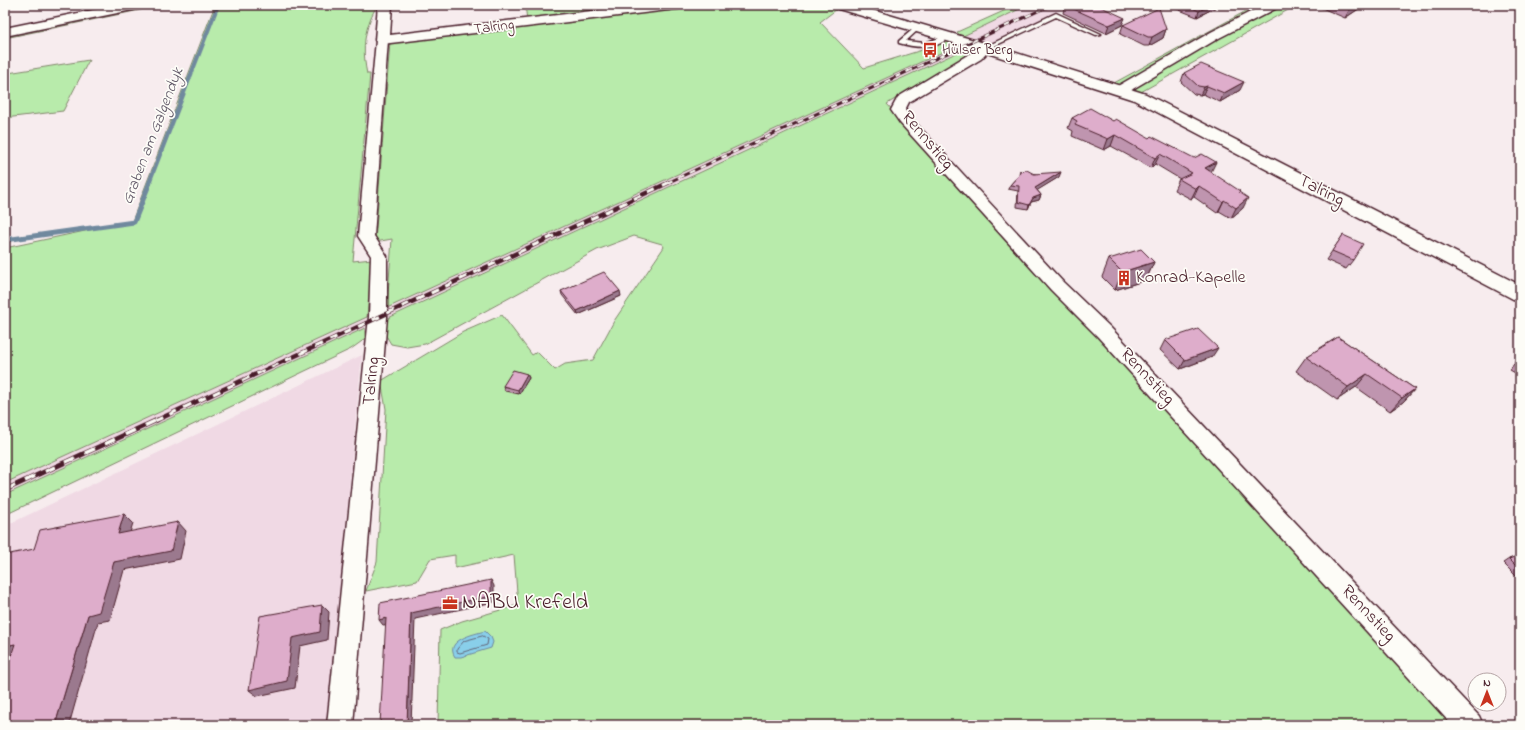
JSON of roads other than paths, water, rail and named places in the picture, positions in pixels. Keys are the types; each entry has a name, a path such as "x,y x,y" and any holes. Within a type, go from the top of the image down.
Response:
{"street":[{"path":"5,32 137,5"},
{"name":"Talring","path":"340,725 378,317 379,256 366,236 385,5"},
{"name":"Talring","path":"382,40 677,5"},
{"name":"Talring","path":"840,5 986,48 1140,97 1520,294"},
{"path":"1121,90 1215,35 1273,5"},
{"name":"Rennstieg","path":"986,48 976,56 903,100 898,110 905,120 1057,286 1104,332 1470,725"}],"lane":[{"path":"986,48 1056,15 1098,34"},
{"path":"917,28 901,42 915,46 926,46 935,44 947,37"}],"water":[{"path":"485,631 491,637 493,642 491,648 461,657 455,657 453,651 457,642 468,636"}],"waterway":[{"name":"Graben am Galgendyk","path":"149,183 218,5"},
{"name":"Graben am Galgendyk","path":"5,240 134,222 150,182"}],"railway":[{"path":"667,183 1051,5"},
{"path":"155,421 670,182"},
{"path":"5,490 157,420"}],"place":[{"name":"Hülser Berg","path":"930,50"},
{"name":"Konrad-Kapelle","path":"1124,278"},
{"name":"NABU Krefeld","path":"450,603"}]}
